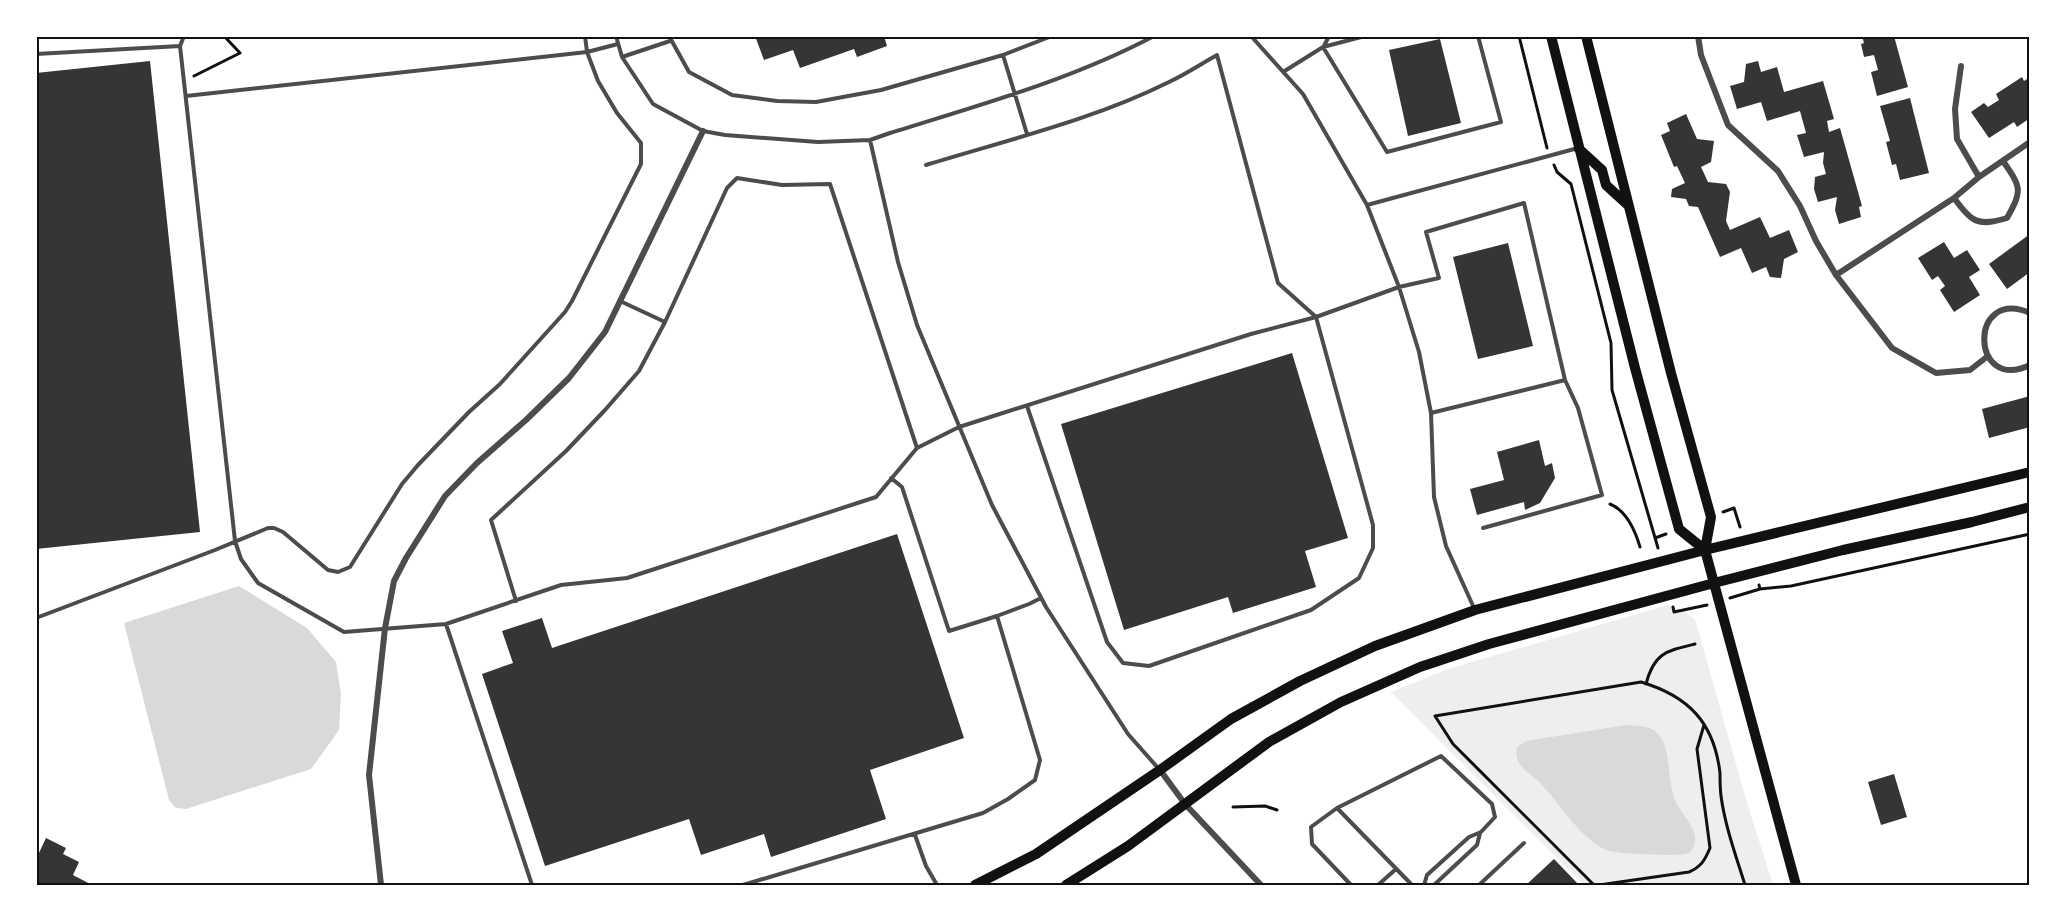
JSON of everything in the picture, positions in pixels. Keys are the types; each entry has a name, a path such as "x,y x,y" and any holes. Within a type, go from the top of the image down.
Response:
{"main road":[{"path":"1551,36 1635,368 1679,529 1705,550"},
{"path":"1586,36 1671,373 1711,517 1705,550 1796,885"},
{"path":"1578,148 1602,170 1606,185 1629,207"},
{"path":"975,885 1036,854 1160,770 1231,718 1300,681 1375,646 1475,610 1705,550 2030,472"},
{"path":"1066,885 1128,846 1269,742 1341,702 1420,667 1489,644 1714,583 1843,550 2030,507"}],"street":[{"path":"1698,36 1701,55 1728,125 1778,171 1800,206 1816,241 1836,275 1892,348 1936,373 1970,370 1988,356"},
{"path":"1961,66 1955,110 1957,139 1979,177"},
{"path":"381,885 369,775 385,628 394,581 445,496 477,463 569,378 605,332 703,131"},
{"path":"1836,275 1954,198 1979,177 2030,142"},
{"path":"1954,198 1965,213 1975,220 1988,224 2007,218 2018,199 2017,181 2003,161"},
{"path":"2030,313 2010,308 2000,311 1992,317 1983,336 1983,346 1994,363 2012,370 2030,365"},
{"path":"1160,770 1185,804 1261,885"}],"lane":[{"path":"184,36 180,46 235,541 241,559 258,583 344,632 446,624 561,585 627,578 876,497 917,448 959,428 1251,334 1316,317 1399,287 1439,278 1426,232 1524,203 1565,380 1578,408 1602,495 1483,528"},
{"path":"36,618 267,528 283,532 328,570 338,572 350,567 402,484 469,412 500,384 573,301 642,164 641,143 616,113 598,81 587,52 585,36"},
{"path":"616,36 622,57 652,104 703,131 725,135 818,142 870,140 1015,93 1122,53 1154,36"},
{"path":"622,57 670,39 689,72 732,96 816,102 881,90 1003,55 1052,36"},
{"path":"1251,36 1303,94 1367,205 1399,287 1419,352 1431,413 1434,497 1446,546 1475,610"},
{"path":"1323,47 1329,36"},
{"path":"1283,72 1323,47 1365,36"},
{"path":"1323,47 1387,152 1501,122 1478,36"},
{"path":"186,96 587,52 618,44"},
{"path":"36,54 180,46"},
{"path":"1003,55 1028,134"},
{"path":"926,165 1076,120 1123,103 1170,82 1217,55 1278,283 1316,317 1373,525 1373,548 1359,578 1311,610 1149,666 1123,663 1107,642 1027,406"},
{"path":"870,140 898,262 914,315 992,505 1041,597 1128,734 1160,770"},
{"path":"1367,205 1578,148"},
{"path":"516,601 491,520 566,451 639,371 665,322 727,188 737,178 782,185 830,184 917,448"},
{"path":"620,301 665,322"},
{"path":"1431,413 1565,380"},
{"path":"891,478 902,487 949,631 997,616 1041,597"},
{"path":"743,885 983,813 1035,780 1040,760 997,616"},
{"path":"446,624 532,885"},
{"path":"1351,885 1312,844 1311,827 1337,808 1441,756 1492,804 1496,818 1480,832 1469,837 1427,875 1425,885"},
{"path":"1337,808 1412,885"},
{"path":"1434,885 1477,845 1480,832"},
{"path":"915,835 926,866 937,885"},
{"path":"1479,885 1524,843"},
{"path":"1378,885 1396,869"}],"path":[{"path":"185,81 240,53 224,36"},
{"path":"1519,36 1549,156 1557,172 1571,184 1611,343 1612,390 1656,543"},
{"path":"1610,504 1617,507 1634,526 1640,547"},
{"path":"1760,589 1791,586 2030,534"},
{"path":"1646,684 1653,664 1659,657 1672,650 1695,644"},
{"path":"1594,885 1454,744 1435,716 1641,682 1664,690 1689,704 1705,723 1715,748 1725,818 1746,885"},
{"path":"1599,885 1689,872 1698,869 1706,860 1710,848 1697,749 1705,723"},
{"path":"1233,807 1265,806 1276,810"}],"shaded area":[{"path":"239,586 307,628 336,662 341,694 339,730 311,769 186,809 176,808 169,800 124,623"},
{"path":"1668,605 1682,610 1695,619 1745,796 1773,885 1584,885 1391,692 1448,669"},
{"path":"1626,725 1653,730 1663,742 1675,800 1694,833 1694,846 1689,853 1674,855 1622,853 1606,850 1577,828 1537,780 1524,769 1517,758 1517,747 1526,741"}],"building":[{"path":"755,36 884,36 887,46 857,57 854,49 800,68 793,50 764,60"},
{"path":"1862,36 1894,36 1908,87 1877,96 1871,72 1878,70 1874,55 1864,57"},
{"path":"1440,39 1461,123 1408,136 1389,50"},
{"path":"150,61 200,532 36,549 36,152 39,152 36,73"},
{"path":"1758,61 1761,72 1777,67 1784,92 1823,81 1834,119 1827,121 1829,132 1840,128 1862,206 1859,207 1861,217 1839,224 1835,210 1837,197 1818,202 1814,189 1815,177 1826,174 1823,163 1824,152 1804,157 1797,135 1806,133 1800,111 1767,121 1761,102 1737,109 1730,86 1744,82 1746,64"},
{"path":"2022,77 2024,81 2030,77 2030,118 2017,127 2014,122 1989,138 1971,112 1984,103 1988,107 1999,100 1996,94"},
{"path":"1910,98 1929,173 1900,180 1896,164 1892,165 1886,142 1890,141 1880,106"},
{"path":"1686,114 1697,139 1714,141 1711,162 1701,167 1708,182 1726,184 1730,192 1726,221 1730,230 1760,217 1770,238 1789,230 1798,252 1784,259 1781,278 1770,277 1766,267 1752,273 1741,248 1720,257 1698,207 1689,206 1686,199 1671,197 1672,189 1685,183 1677,166 1674,167 1661,135 1670,131 1667,123"},
{"path":"2030,234 2030,272 2007,289 1989,264"},
{"path":"1944,242 1954,258 1967,250 1980,270 1969,277 1980,295 1954,312 1940,290 1945,286 1938,276 1932,280 1918,258"},
{"path":"1508,243 1533,346 1478,359 1453,257"},
{"path":"1292,353 1348,538 1305,551 1316,587 1233,613 1228,597 1124,630 1061,424"},
{"path":"2030,396 2030,427 1989,438 1982,409"},
{"path":"1539,440 1545,466 1552,463 1555,478 1540,503 1525,510 1524,502 1477,515 1470,489 1504,480 1497,452"},
{"path":"897,534 964,738 870,770 886,819 771,857 764,834 701,855 689,819 545,866 482,674 513,663 502,631 542,618 552,648"},
{"path":"1894,774 1907,817 1881,825 1868,782"},
{"path":"46,838 66,848 63,854 79,862 73,875 92,885 36,885 36,854 38,855"},
{"path":"1554,859 1579,885 1526,885"}]}
